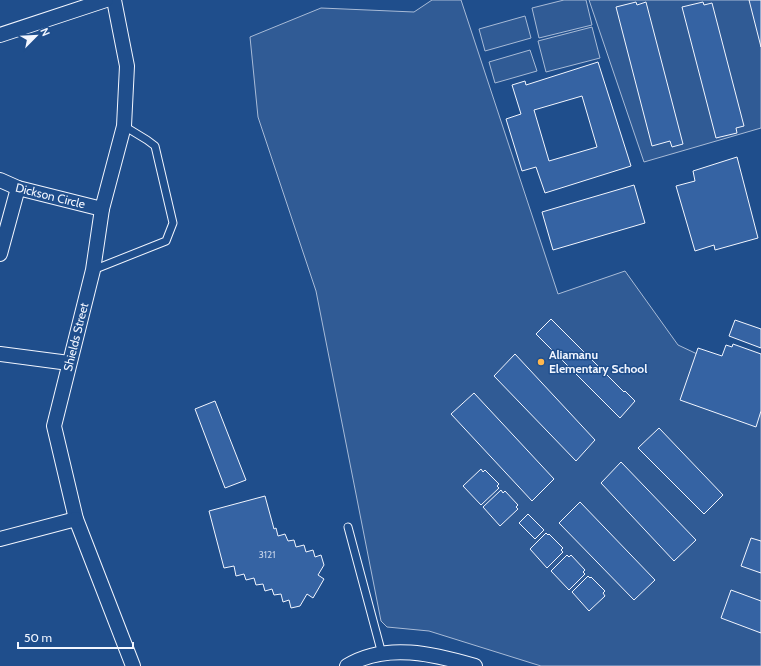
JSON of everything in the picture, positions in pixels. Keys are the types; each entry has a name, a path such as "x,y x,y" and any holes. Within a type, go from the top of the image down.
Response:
{"street":[{"path":"0,35 106,0"},
{"name":"Shields Street","path":"114,0 127,66 124,126 102,209 92,270 54,426 76,520 133,666"},
{"name":"Dickson Circle","path":"0,180 18,188 102,209"},
{"path":"0,254 18,188"},
{"path":"0,354 69,363"},
{"path":"0,539 76,520"},
{"path":"347,666 369,656 406,652 445,657 475,666"}],"lane":[{"path":"92,270 166,241 173,223 154,146 124,126"},
{"path":"348,527 382,654"}],"shaded area":[{"name":"Aliamanu Elementary School","path":"432,0 461,0 558,294 625,271 678,345 761,384 761,666 541,666 429,631 387,627 381,621 316,291 258,117 250,37 321,8 414,12"},
{"path":"564,0 586,0 592,25 539,38 532,8"},
{"path":"589,0 761,0 761,128 644,162"},
{"path":"525,16 531,38 485,51 479,29"},
{"path":"592,27 600,58 546,72 538,41"},
{"path":"530,50 537,71 495,83 489,62"}],"building":[{"path":"749,0 761,0 761,47"},
{"path":"636,2 637,5 646,2 683,144 672,147 670,141 652,146 616,7"},
{"path":"703,2 704,5 712,3 744,126 736,128 737,133 716,138 682,7"},
{"path":"598,62 631,166 545,193 536,167 522,171 506,119 521,114 512,85 525,81 526,85","holes":["582,96 597,147 549,161 534,110"]},
{"path":"737,157 758,238 715,250 714,245 695,251 676,186 695,181 693,171"},
{"path":"634,185 645,223 553,250 542,212"},
{"path":"551,319 624,392 625,391 635,401 620,418 536,334"},
{"path":"735,320 761,329 761,348 729,336"},
{"path":"733,344 761,354 761,411 756,427 680,400 698,348 722,356 726,345 732,347"},
{"path":"515,354 595,440 576,461 494,376"},
{"path":"474,393 554,479 532,501 451,414"},
{"path":"215,401 246,480 225,488 195,409"},
{"path":"659,428 723,495 704,514 638,448"},
{"path":"621,462 696,540 674,561 601,483"},
{"path":"481,469 483,472 485,470 499,484 497,486 499,488 481,505 463,486"},
{"path":"501,490 503,493 505,491 518,505 516,507 518,509 500,526 483,507"},
{"path":"265,496 274,529 276,528 278,536 285,534 288,541 294,540 296,547 304,545 306,552 313,550 315,557 321,555 324,565 318,575 324,579 313,598 307,594 300,606 291,608 289,600 283,602 281,594 274,595 272,589 265,591 263,584 256,585 254,578 246,580 244,574 236,576 234,566 224,568 209,511"},
{"path":"580,502 655,580 634,600 559,523"},
{"path":"528,514 544,530 535,539 519,523"},
{"path":"546,533 548,535 549,534 563,548 561,550 563,552 547,568 530,549"},
{"path":"751,538 761,541 761,573 741,566"},
{"path":"567,555 569,557 571,555 585,570 583,572 585,574 569,590 551,571"},
{"path":"588,576 590,578 591,577 605,591 603,593 605,596 589,611 572,592"},
{"path":"731,590 761,601 761,633 721,618"}],"place":[{"name":"Aliamanu Elementary School","path":"541,362"}]}
